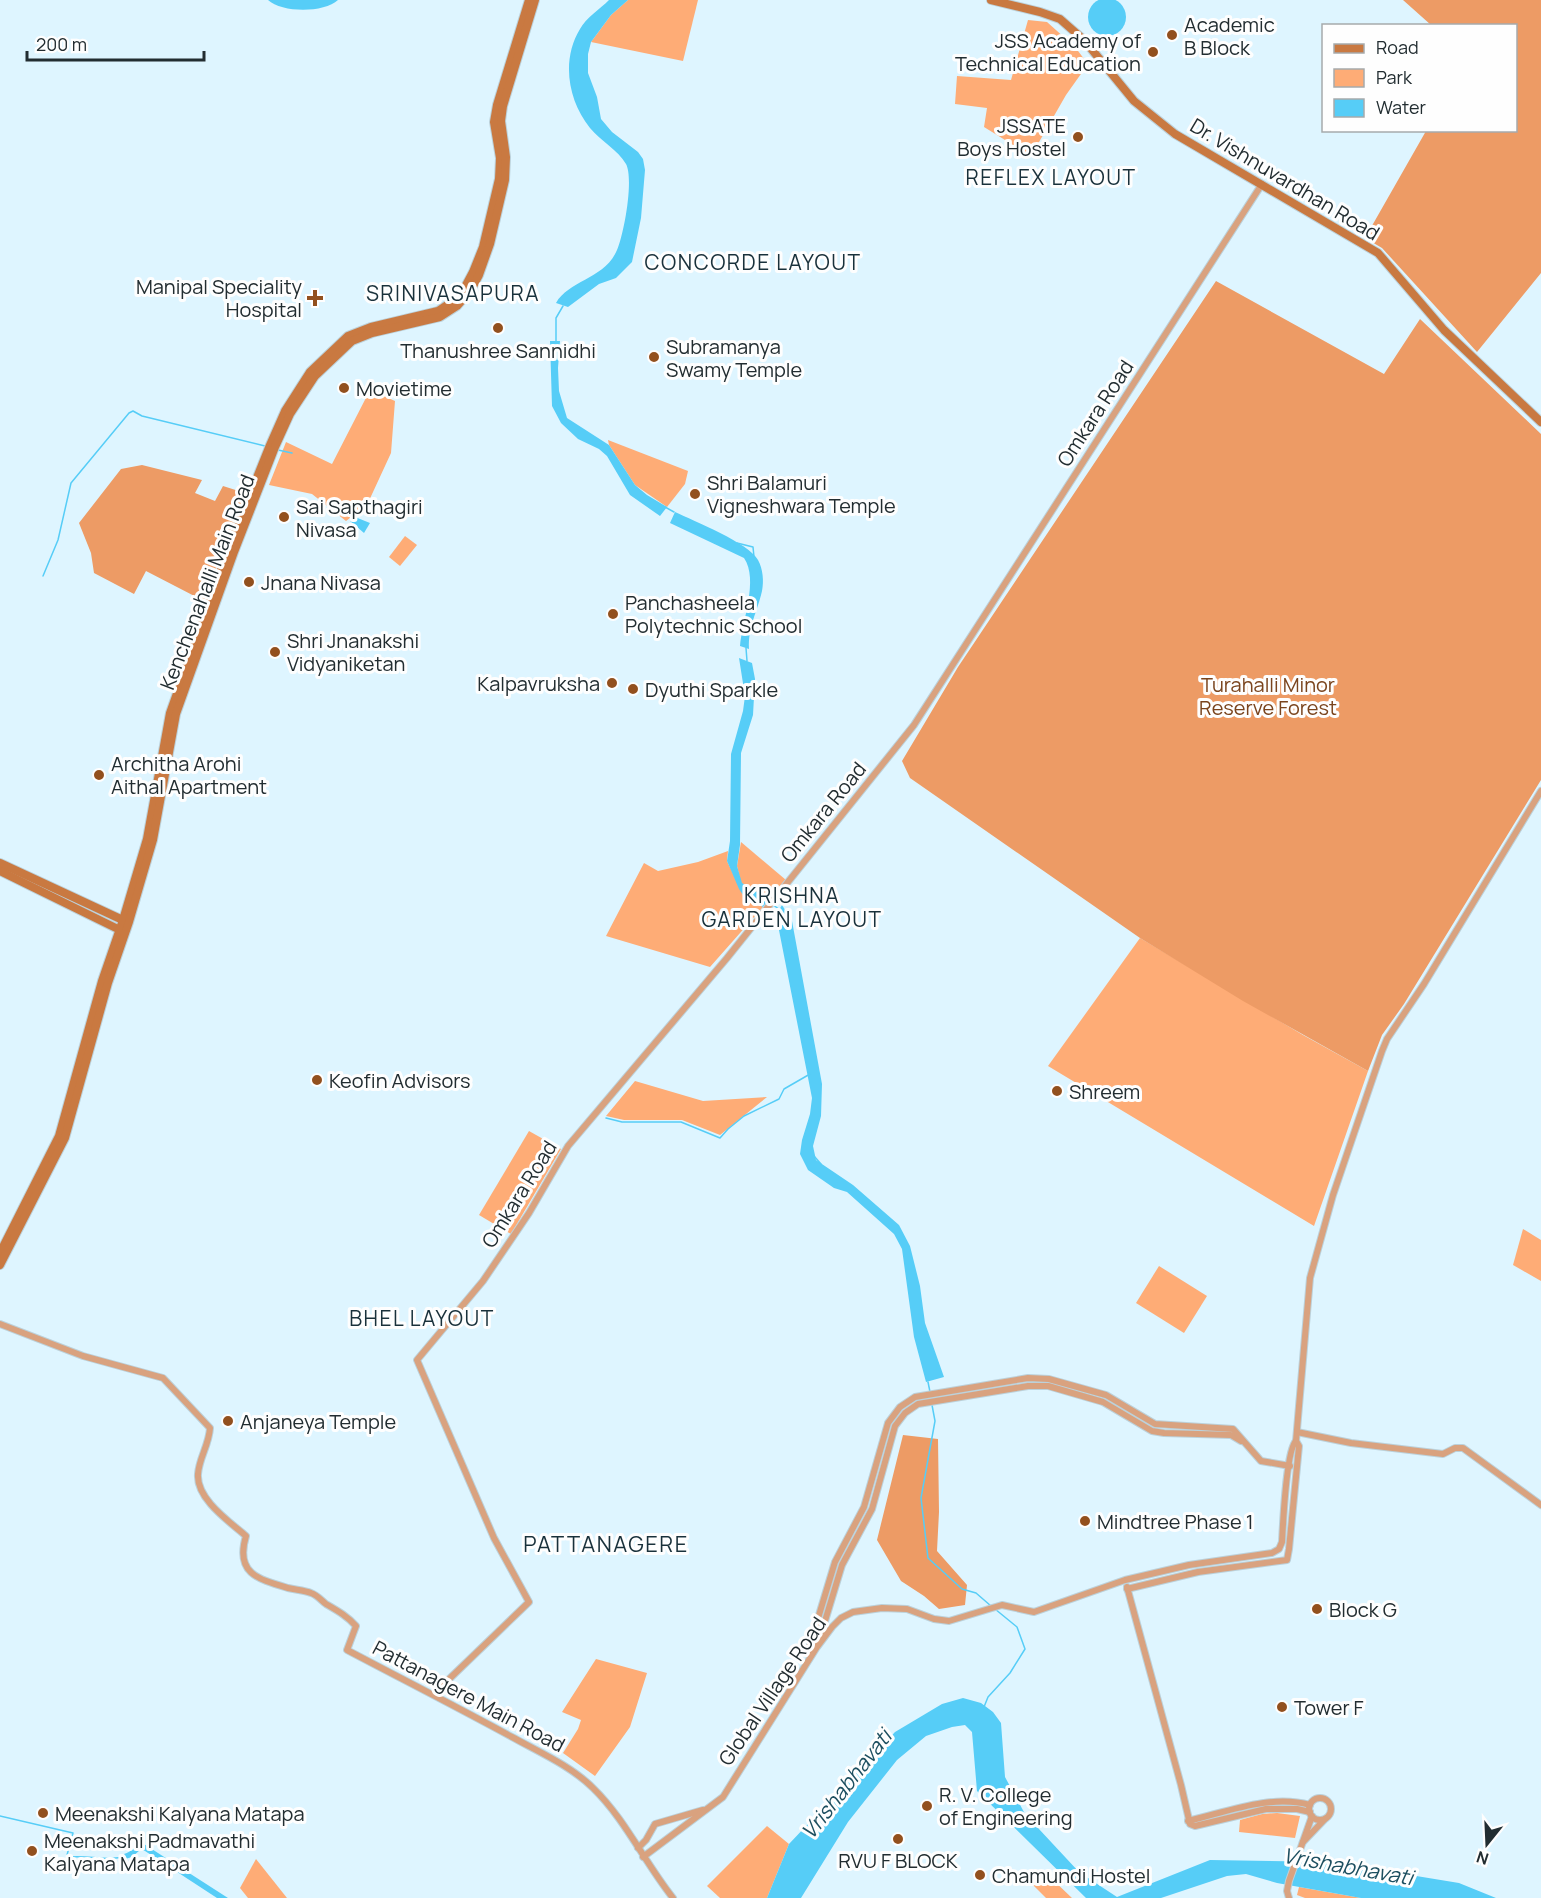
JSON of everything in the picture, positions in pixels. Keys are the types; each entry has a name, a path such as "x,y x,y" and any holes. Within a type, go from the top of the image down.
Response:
{"main road":[{"name":"Kenchenahalli Main Road","path":"126,921 147,838 170,713 228,550 285,411 310,372 348,336 358,330 432,313 444,308 457,298 473,272 488,228 499,179 500,158 494,122 496,110 529,0"},
{"name":"Kenchenahalli Main Road","path":"0,1253 59,1136 102,981 126,921 153,840 179,702 275,447 291,414 315,376 352,341 360,336 447,314 462,302 479,275 494,229 505,180 506,157 501,121 503,106 535,0"},
{"name":"Dr. Vishnuvardhan Road","path":"991,0 1060,19 1084,40 1134,101 1175,134 1378,253 1444,330 1541,422"},
{"path":"0,863 126,921"},
{"path":"0,872 122,931"},
{"name":"Kenchenahalli Main Road","path":"0,1266 63,1144 122,931"}],"street":[{"name":"Omkara Road","path":"435,1695 528,1602 494,1538 417,1360 483,1281 529,1213 568,1146 766,910 914,725 1262,184"},
{"path":"1127,1588 1208,1570 1287,1560 1299,1446 1296,1441 1310,1278 1333,1195 1387,1038 1430,975 1541,791"},
{"name":"Pattanagere Main Road","path":"0,1324 83,1356 163,1378 210,1428 210,1441 197,1475 200,1488 212,1507 246,1536 242,1551 243,1562 248,1570 289,1588 313,1593 344,1614 356,1626 347,1650 435,1695 580,1777 604,1799 673,1898"},
{"path":"811,1656 810,1645 831,1572 844,1542 863,1511 886,1429 896,1412 916,1400 952,1390 1028,1378 1057,1380 1106,1395 1155,1424 1233,1429 1261,1461 1297,1467"},
{"path":"817,1647 842,1565 851,1545 870,1515 893,1432 901,1416 916,1400 951,1398 1028,1386 1048,1386 1102,1402 1152,1431 1231,1435 1248,1445"},
{"path":"1297,1432 1351,1443 1443,1454 1455,1448 1463,1448 1541,1504"},
{"path":"1289,1466 1292,1444 1296,1441"},
{"name":"Global Village Road","path":"644,1857 723,1797 811,1656 842,1618 854,1611 882,1608 907,1609 933,1619 949,1621 1002,1605 1034,1612 1125,1580 1189,1565 1272,1553 1279,1550 1282,1542 1289,1466"},
{"path":"1125,1580 1181,1785 1188,1821 1195,1826 1274,1808 1311,1814 1319,1820 1325,1818"},
{"path":"1188,1821 1265,1802 1291,1801 1310,1804 1317,1798 1326,1800 1331,1808 1329,1815 1302,1844"},
{"path":"1289,1898 1287,1891 1311,1814 1310,1804"},
{"path":"638,1848 646,1840 655,1824 707,1809"}],"green space":[{"path":"628,0 698,0 683,61 591,42 611,15"},
{"path":"1403,0 1541,0 1541,273 1477,352 1382,248 1365,238 1425,132 1517,132 1517,24 1430,24"},
{"path":"1028,20 1047,22 1075,47 1088,64 1066,95 1031,156 984,127 987,108 955,104 957,76 1011,80"},
{"name":"Turahalli Minor Reserve Forest","path":"1216,281 1384,374 1420,319 1541,434 1541,780 1404,1004 1382,1035 1368,1071 1243,1001 1140,938 910,778 902,761 958,667"},
{"path":"370,390 395,401 391,453 367,505 346,521 312,494 269,485 286,442 332,464"},
{"path":"608,440 688,471 685,484 667,507 635,485"},
{"path":"142,465 202,480 195,493 215,501 223,486 245,493 204,601 146,571 134,594 94,573 91,553 79,523 121,469"},
{"path":"405,536 417,545 400,566 389,557"},
{"path":"741,842 786,880 769,899 741,883 737,866"},
{"path":"728,851 727,861 743,895 763,907 710,967 606,936 644,863 658,871 698,862"},
{"path":"1140,938 1368,1071 1314,1226 1048,1066"},
{"path":"635,1081 703,1101 767,1097 720,1135 682,1120 624,1120 606,1116"},
{"path":"529,1131 561,1149 511,1234 479,1215"},
{"path":"1523,1229 1541,1240 1541,1281 1513,1265"},
{"path":"1159,1266 1207,1296 1184,1333 1136,1303"},
{"path":"903,1435 938,1439 937,1551 967,1585 965,1605 939,1609 901,1581 877,1540"},
{"path":"596,1659 647,1673 630,1727 595,1776 563,1753 581,1720 562,1712"},
{"path":"1262,1814 1300,1816 1295,1838 1239,1832 1240,1820"},
{"path":"767,1826 789,1844 767,1898 720,1898 707,1886"},
{"path":"256,1859 287,1898 248,1898 240,1888"},
{"path":"1050,1877 1072,1898 1046,1898 1029,1881 1034,1878"},
{"path":"1299,1887 1361,1898 1305,1898 1297,1895"}],"water":[{"path":"268,0 338,0 323,7 303,10 283,7"},
{"path":"609,0 628,0 611,15 591,42 588,54 588,73 597,97 601,119 612,132 638,152 643,159 645,170 641,218 632,262 616,278 599,284 568,307 556,303 569,289 604,267 617,250 627,207 629,182 626,164 619,154 594,133 582,117 576,106 570,80 570,54 574,41 589,17"},
{"path":"1100,0 1114,0 1124,10 1126,17 1124,24 1114,34 1107,36 1100,34 1090,24 1088,17 1090,10"},
{"path":"550,341 560,341 559,391 567,418 609,445 635,485 667,507 660,516 630,495 607,456 599,449 578,439 561,423 552,406"},
{"path":"675,512 733,540 753,553 758,560 762,571 763,587 751,626 749,649 740,646 750,589 748,567 744,558 670,523"},
{"path":"355,517 370,523 364,533 350,521"},
{"path":"739,658 752,663 755,679 753,715 741,753 740,845 737,866 742,883 769,899 763,907 743,895 727,861 730,841 731,754 745,696"},
{"path":"782,905 792,921 822,1084 821,1116 813,1146 816,1160 853,1185 899,1225 910,1246 920,1286 925,1323 944,1377 926,1382 914,1337 902,1249 894,1234 847,1192 834,1188 808,1170 800,1154 812,1098 776,915"},
{"name":"Vrishabhavati","path":"963,1698 981,1703 993,1712 1001,1723 1005,1777 1025,1814 1079,1872 1117,1897 1210,1860 1331,1862 1459,1883 1496,1898 1361,1898 1277,1883 1246,1874 1227,1876 1161,1898 1086,1898 977,1791 972,1732 965,1725 926,1736 897,1760 848,1822 801,1898 767,1898 789,1844 895,1732 942,1704"},
{"path":"144,1844 228,1898 217,1898 145,1851 140,1850 132,1857 125,1859 124,1854"}],"waterway":[{"path":"556,341 556,318 563,306"},
{"path":"43,576 58,540 71,483 129,413 133,411 142,416 265,446"},
{"path":"278,450 292,453"},
{"path":"665,507 674,512"},
{"path":"737,543 753,547 754,557"},
{"path":"746,648 747,661"},
{"path":"772,904 780,910"},
{"path":"606,1118 622,1122 681,1122 720,1138 744,1116 779,1099 784,1089 810,1074"},
{"path":"814,1156 821,1164"},
{"path":"928,1382 930,1392"},
{"path":"932,1405 935,1421 921,1498 928,1558 962,1589 976,1593 991,1606"},
{"path":"984,1707 988,1697 1010,1673 1025,1649 1017,1627 995,1609"},
{"path":"0,1816 73,1833 67,1855 70,1857 119,1858 126,1856"}],"place":[{"name":"Academic B Block","path":"1172,35"},
{"name":"JSS Academy of Technical Education","path":"1153,52"},
{"name":"JSSATE Boys Hostel","path":"1078,137"},
{"name":"Manipal Speciality Hospital","path":"315,298"},
{"name":"Thanushree Sannidhi","path":"498,328"},
{"name":"Subramanya Swamy Temple","path":"654,357"},
{"name":"Movietime","path":"344,388"},
{"name":"Shri Balamuri Vigneshwara Temple","path":"695,494"},
{"name":"Sai Sapthagiri Nivasa","path":"284,517"},
{"name":"Jnana Nivasa","path":"249,582"},
{"name":"Panchasheela Polytechnic School","path":"613,614"},
{"name":"Shri Jnanakshi Vidyaniketan","path":"275,652"},
{"name":"Kalpavruksha","path":"612,683"},
{"name":"Dyuthi Sparkle","path":"633,689"},
{"name":"Architha Arohi Aithal Apartment","path":"99,775"},
{"name":"Keofin Advisors","path":"317,1080"},
{"name":"Shreem","path":"1057,1091"},
{"name":"Anjaneya Temple","path":"228,1421"},
{"name":"Mindtree Phase 1","path":"1085,1521"},
{"name":"Block G","path":"1317,1609"},
{"name":"Tower F","path":"1282,1707"},
{"name":"R. V. College of Engineering","path":"927,1806"},
{"name":"Meenakshi Kalyana Matapa","path":"43,1813"},
{"name":"RVU F BLOCK","path":"898,1839"},
{"name":"Meenakshi Padmavathi Kalyana Matapa","path":"32,1851"},
{"name":"Chamundi Hostel","path":"980,1875"}],"district":[{"name":"REFLEX LAYOUT","path":"1051,177"},
{"name":"CONCORDE LAYOUT","path":"753,262"},
{"name":"SRINIVASAPURA","path":"453,293"},
{"name":"KRISHNA GARDEN LAYOUT","path":"792,907"},
{"name":"BHEL LAYOUT","path":"422,1318"},
{"name":"PATTANAGERE","path":"606,1544"}]}
